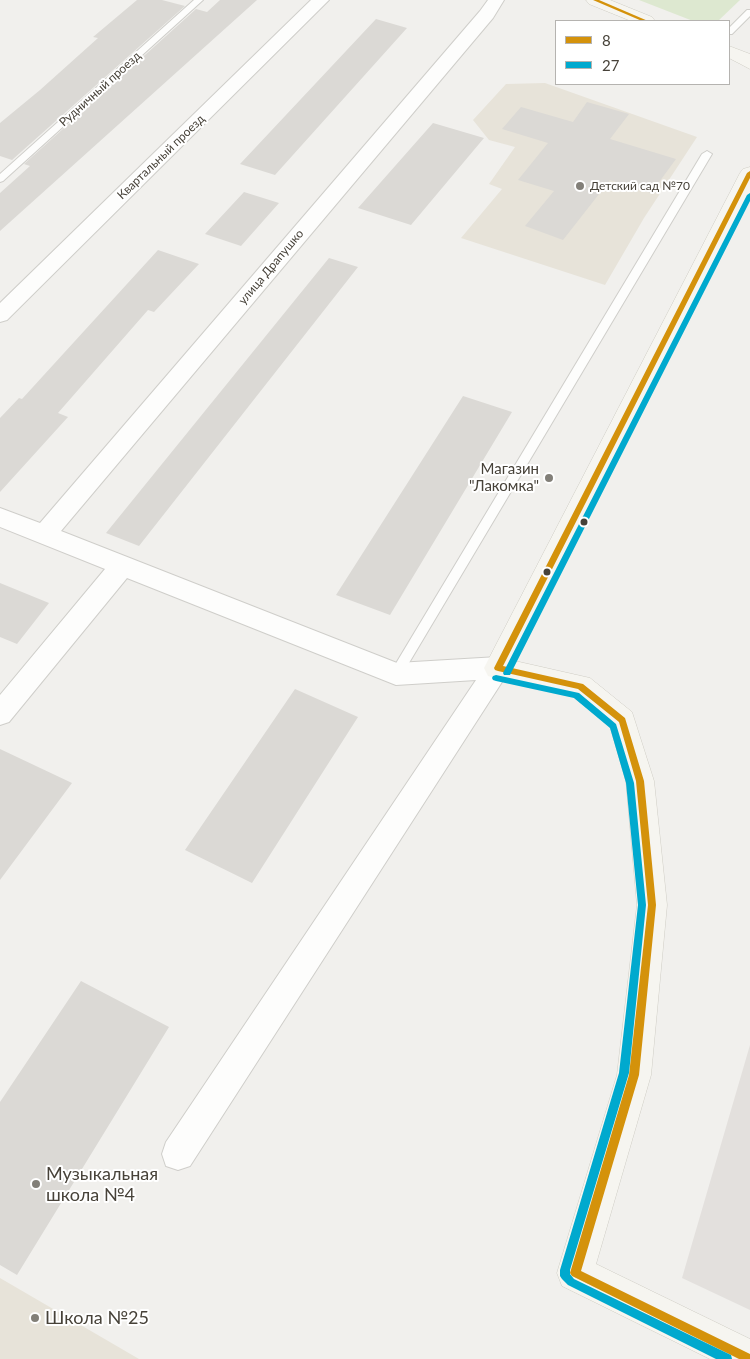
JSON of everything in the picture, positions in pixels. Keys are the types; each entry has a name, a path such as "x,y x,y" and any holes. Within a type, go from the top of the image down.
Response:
{"street":[{"name":"Квартальный проезд","path":"0,315 321,0"},
{"name":"улица Драпушко","path":"45,534 496,0"},
{"path":"596,0 644,20"},
{"path":"730,52 747,59 750,63"},
{"path":"178,1154 498,668 750,174"},
{"path":"0,517 396,674 498,668 580,686 622,720 640,781 652,905 634,1075 574,1273 750,1359"},
{"path":"0,714 123,565"}],"lane":[{"name":"Рудничный проезд","path":"0,178 199,0"},
{"path":"730,31 750,12"},
{"path":"396,674 707,154"}],"shaded area":[{"name":"Детский сад №70","path":"545,83 697,137 644,218 605,285 461,238 502,189 489,184 515,147 489,140 473,120 506,84"},
{"path":"750,1045 750,1310 682,1278"},
{"name":"Школа №25","path":"0,1278 139,1359 0,1359"}],"green space":[{"path":"639,0 740,0 719,20 690,20"}],"building":[{"path":"137,0 162,0 185,6 12,160 0,156 0,123 98,38 93,37"},
{"path":"220,0 257,0 0,231 0,193 30,166 24,164 196,9 207,12"},
{"path":"376,19 407,28 275,175 240,164"},
{"path":"587,102 629,114 610,139 676,159 651,193 610,180 563,240 525,226 554,191 518,180 548,143 502,129 521,107 573,122"},
{"path":"433,123 484,138 411,225 358,208"},
{"path":"244,192 279,203 241,246 205,234"},
{"path":"158,250 199,264 154,312 148,310 58,413 68,417 0,492 0,418 19,398 22,399"},
{"path":"329,258 358,267 139,546 106,533"},
{"path":"463,396 512,412 390,615 336,595"},
{"path":"0,583 49,603 17,644 0,637"},
{"path":"295,689 358,717 252,883 185,850"},
{"path":"0,749 72,783 0,880"},
{"name":"Музыкальная школа №4","path":"81,981 169,1027 17,1275 0,1265 0,1102"}],"transit line":[{"name":"8","path":"595,0 644,20"},
{"name":"8","path":"498,668 750,173"},
{"name":"27","path":"507,673 750,195"},
{"name":"8","path":"498,668 580,686 622,720 640,781 652,905 634,1075 575,1273 750,1359"},
{"name":"27","path":"496,678 576,695 613,726 630,783 642,905 624,1073 565,1270 565,1276 571,1282 727,1359"}],"place":[{"name":"Детский сад №70","path":"580,186"},
{"name":"Магазин \"Лакомка\"","path":"549,478"},
{"name":"Музыкальная школа №4","path":"36,1184"},
{"name":"Школа №25","path":"35,1318"}]}
